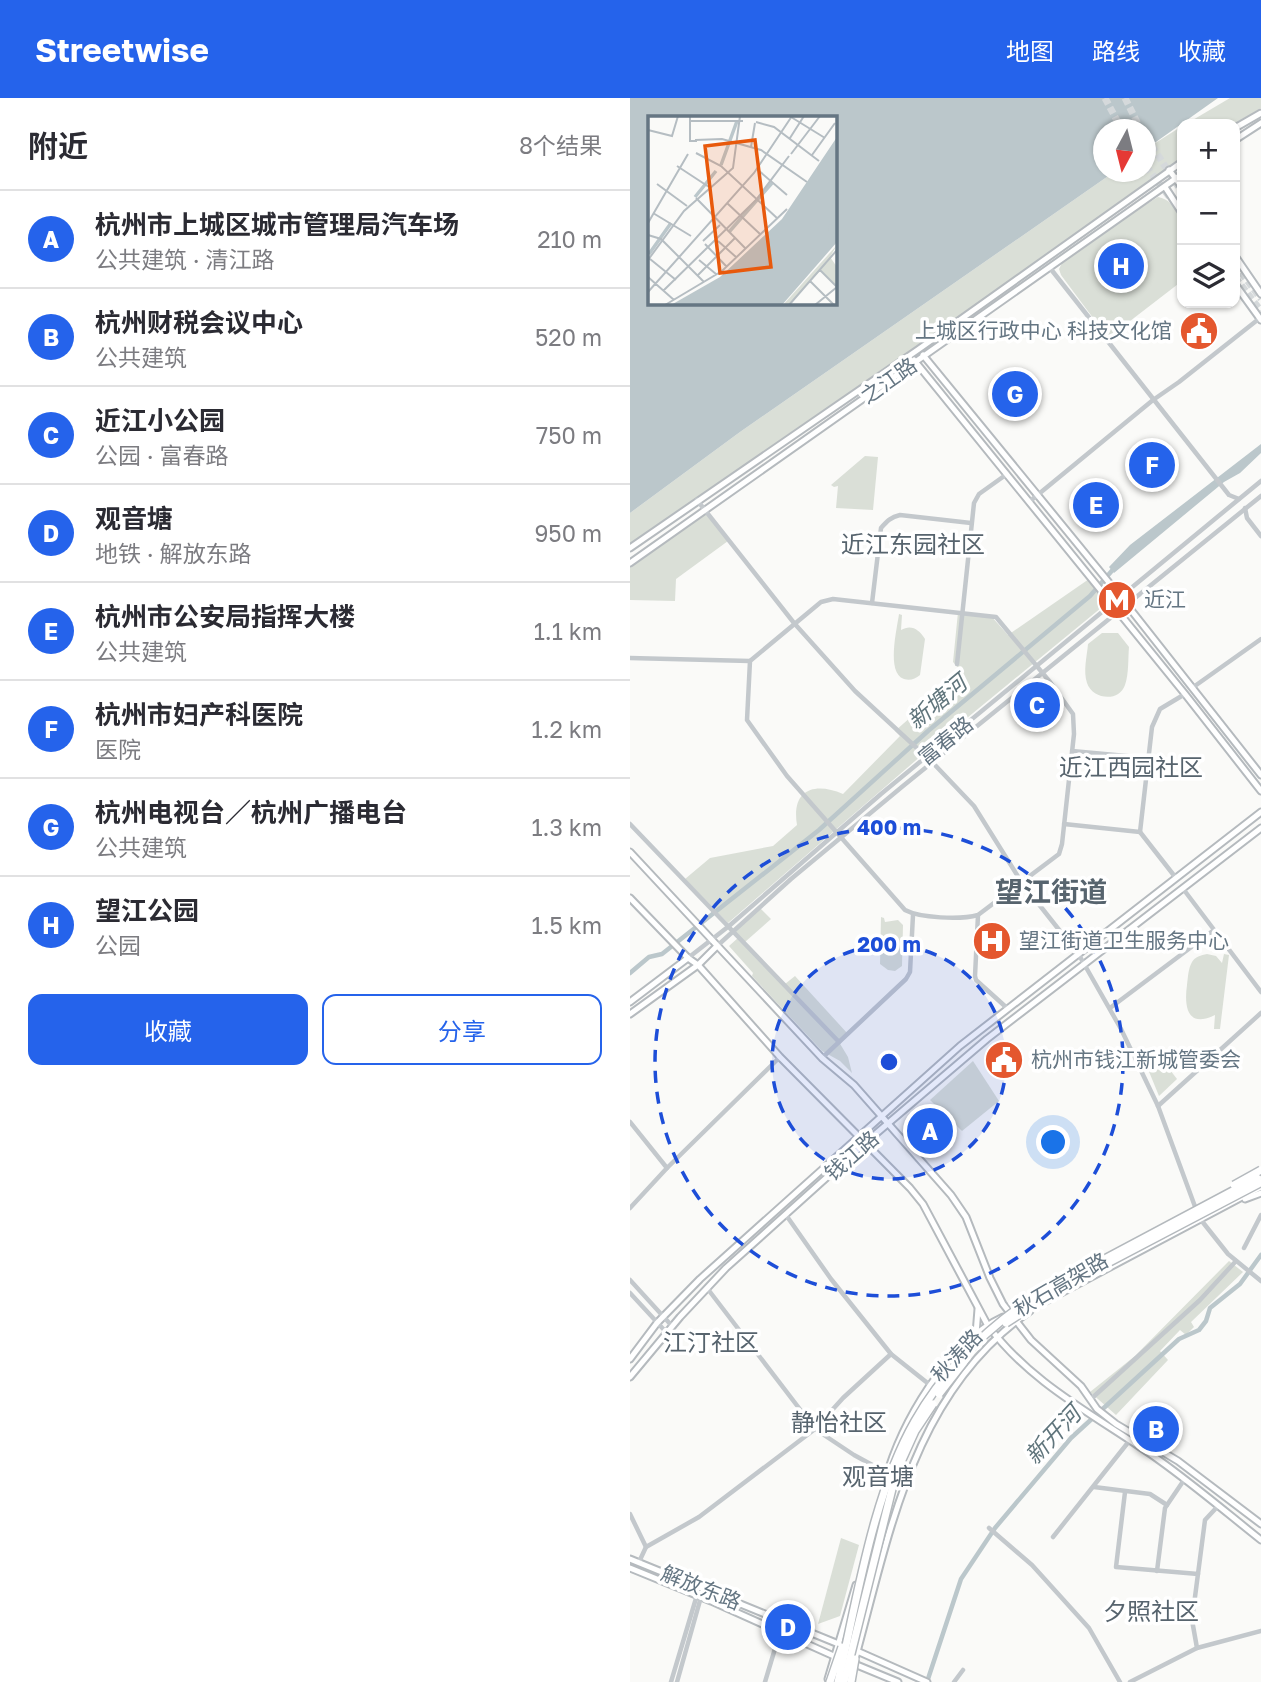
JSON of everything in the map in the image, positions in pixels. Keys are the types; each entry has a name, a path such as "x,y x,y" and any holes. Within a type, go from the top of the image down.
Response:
{"highway":[{"path":"1087,1268 1261,1170"},
{"name":"秋石高架路","path":"838,1682 852,1616 894,1466 915,1420 953,1367 1016,1308 1087,1268 1260,1185"},
{"name":"秋石高架路","path":"848,1682 896,1473 915,1431 944,1388 978,1348 1020,1313 1062,1287 1260,1185"},
{"path":"829,1682 852,1616"}],"main road":[{"path":"1240,125 1261,113"},
{"path":"1240,137 1261,123"},
{"name":"之江路","path":"630,548 910,356 1177,165"},
{"path":"1169,170 1179,182"},
{"name":"之江路","path":"630,563 1176,178"},
{"path":"1158,180 1177,206"},
{"path":"1240,263 1261,294"},
{"path":"1240,291 1261,319"},
{"path":"919,349 1120,596 1261,775"},
{"path":"910,356 1096,583 1261,791"},
{"name":"钱江路","path":"630,1359 657,1323 700,1279 882,1115 1007,1009 1079,956 1261,812"},
{"name":"钱江路","path":"630,1377 707,1287 865,1143 971,1053 1261,828"},
{"path":"630,852 697,927 822,1058 854,1085 934,1174 966,1217 990,1278 1015,1322 1031,1340 1081,1385 1097,1409 1115,1427 1261,1540"},
{"path":"630,898 698,965 780,1057 910,1188 923,1204 997,1339 1069,1401 1090,1415 1178,1461 1261,1524"},
{"name":"富春路","path":"630,1014 698,965 716,947"},
{"name":"富春路","path":"630,1002 688,958"},
{"name":"秋涛路","path":"829,1682 834,1656 887,1473 913,1414 930,1385 987,1324 1010,1313 1028,1299 1062,1279 1118,1254 1197,1212 1260,1185"},
{"name":"秋涛路","path":"848,1682 905,1480 916,1453 960,1378 1015,1322 1061,1292 1229,1205 1260,1185"},
{"path":"976,1334 978,1307"},
{"name":"解放东路","path":"630,1559 925,1681"},
{"name":"解放东路","path":"630,1569 898,1682"}],"street":[{"path":"1050,268 1212,474 1227,494 1229,506"},
{"path":"1029,503 1153,400 1261,319"},
{"path":"957,664 974,503 979,494 1007,474"},
{"name":"富春路","path":"688,958 926,757 1261,481"},
{"path":"1227,494 1239,499"},
{"name":"富春路","path":"716,947 791,878 1261,496"},
{"path":"697,500 794,623 855,691 933,762 974,806 1022,883 1079,956 1110,1008 1158,1106 1197,1212"},
{"path":"1245,508 1247,519"},
{"path":"1237,515 1247,519 1261,536"},
{"path":"872,603 881,528 892,517 971,523"},
{"path":"630,658 750,661 821,602 833,599 996,617 1073,714 1072,751 1059,854 978,915 970,918 913,915 905,910 787,776 747,720 750,661"},
{"path":"1192,688 1261,639"},
{"path":"1176,878 1140,832 1152,727 1160,709 1185,694"},
{"path":"1072,751 1148,758"},
{"path":"630,824 839,1042"},
{"path":"1064,824 1140,832"},
{"path":"1184,890 1261,992"},
{"path":"822,1058 901,985 910,972 913,915"},
{"path":"978,915 976,981 1007,1009"},
{"path":"1110,1008 1214,930"},
{"path":"1158,1106 1261,1013"},
{"path":"630,1209 667,1168 780,1057"},
{"path":"630,1122 667,1168"},
{"path":"786,1215 831,1279 891,1354 930,1385"},
{"path":"1244,1248 1261,1215"},
{"path":"1201,1220 1236,1261 1261,1281"},
{"path":"1091,1399 1200,1300 1236,1261"},
{"path":"630,1280 672,1326"},
{"path":"707,1287 815,1429 887,1473"},
{"path":"630,1293 666,1332"},
{"path":"639,1562 646,1547 699,1517 815,1429 842,1398 891,1354"},
{"path":"1053,1537 1130,1440"},
{"path":"1157,1571 1167,1505 1184,1480"},
{"path":"1093,1487 1150,1494 1167,1505"},
{"path":"1125,1492 1116,1567 1198,1574"},
{"path":"1197,1648 1192,1620 1205,1520 1218,1506"},
{"path":"630,1514 646,1547"},
{"path":"989,1528 1032,1565 1089,1628 1120,1682"},
{"path":"674,1682 699,1596"},
{"path":"1130,1682 1197,1648 1261,1631"},
{"path":"765,1682 780,1632"},
{"path":"954,1682 963,1670"}],"shaded area":[{"path":"630,98 1218,98 1188,119 1177,119 1177,127 1156,142 1156,119 1093,119 1093,182 1100,182 740,432 630,513"},
{"path":"1230,98 1261,98 1261,108 1240,120 1194,119"},
{"path":"1177,129 1177,163 1156,178 1156,143"},
{"path":"1100,182 1150,182 910,356 630,547 630,513 740,432"},
{"path":"1158,197 1168,201 1177,213 1177,285 1108,338 1059,269 1062,263 1100,233"},
{"path":"1261,444 1261,453 1240,473 1224,482 1114,573 1109,567 1130,545"},
{"path":"865,456 878,457 873,510 836,508 838,486 831,485"},
{"path":"705,511 728,541 676,579 675,601 630,600 630,563"},
{"path":"1089,579 1107,603 922,755 728,923 685,879 710,858 773,846 797,825 798,803 807,792 823,789 843,794 900,736 895,731 962,672 953,662 958,612 991,616 1008,635"},
{"path":"899,614 902,615 901,630 914,628 925,639 920,675 910,680 899,675 895,668 894,650"},
{"path":"1102,633 1118,633 1129,647 1125,685 1117,695 1106,697 1094,693 1090,688 1085,669 1088,644"},
{"path":"1041,678 1064,709 1044,724 1028,726 1011,702"},
{"path":"760,908 771,919 745,942 785,984 795,976 848,1034 839,1042 848,1057 852,1073 840,1061 822,1051 752,976 753,973 729,946 739,937 733,931"},
{"path":"881,917 885,922 898,920 903,925 902,966 895,971 880,964"},
{"path":"1207,954 1216,956 1222,963 1224,954 1229,955 1220,1029 1214,1029 1215,1015 1198,1019 1189,1013 1187,1007 1186,993 1191,965 1193,960"},
{"path":"1157,1053 1177,1079 1159,1096 1143,1057"},
{"path":"973,1061 999,1101 962,1131 930,1100"},
{"path":"1229,1261 1243,1272 1191,1322 1194,1327 1186,1335 1180,1330 1160,1351 1168,1360 1116,1415 1090,1392 1135,1356"},
{"path":"841,1538 859,1545 840,1616 818,1624"}],"waterway":[{"name":"新塘河","path":"630,973 649,957 662,954 819,830 928,731 1090,596 1116,566"},
{"name":"新开河","path":"927,1682 961,1579 995,1528 1071,1438 1179,1339 1199,1330 1206,1321 1210,1308 1240,1284 1261,1255"}],"tunnel":[{"path":"1105,98 1116,119"},
{"path":"1125,98 1136,119"},
{"path":"1156,152 1177,184"},
{"path":"1156,179 1171,199"},
{"path":"1240,271 1261,299"},
{"path":"1240,284 1261,311"}],"place":[{"name":"望江公园","path":"1121,266"},
{"name":"上城区行政中心 科技文化馆","path":"1199,331"},
{"name":"杭州电视台／杭州广播电台","path":"1015,394"},
{"name":"杭州市妇产科医院","path":"1152,465"},
{"name":"杭州市公安局指挥大楼","path":"1096,505"},
{"name":"近江","path":"1117,600"},
{"name":"近江小公园","path":"1037,705"},
{"name":"望江街道卫生服务中心","path":"992,941"},
{"name":"杭州市钱江新城管委会","path":"1004,1060"},
{"name":"杭州市上城区城市管理局汽车场","path":"930,1131"},
{"name":"杭州财税会议中心","path":"1156,1429"},
{"name":"观音塘","path":"788,1627"}],"district":[{"name":"近江东园社区","path":"913,545"},
{"name":"近江西园社区","path":"1131,768"},
{"name":"望江街道","path":"1051,892"},
{"name":"江汀社区","path":"711,1343"},
{"name":"静怡社区","path":"839,1423"},
{"name":"观音塘","path":"878,1477"},
{"name":"夕照社区","path":"1151,1612"}]}
